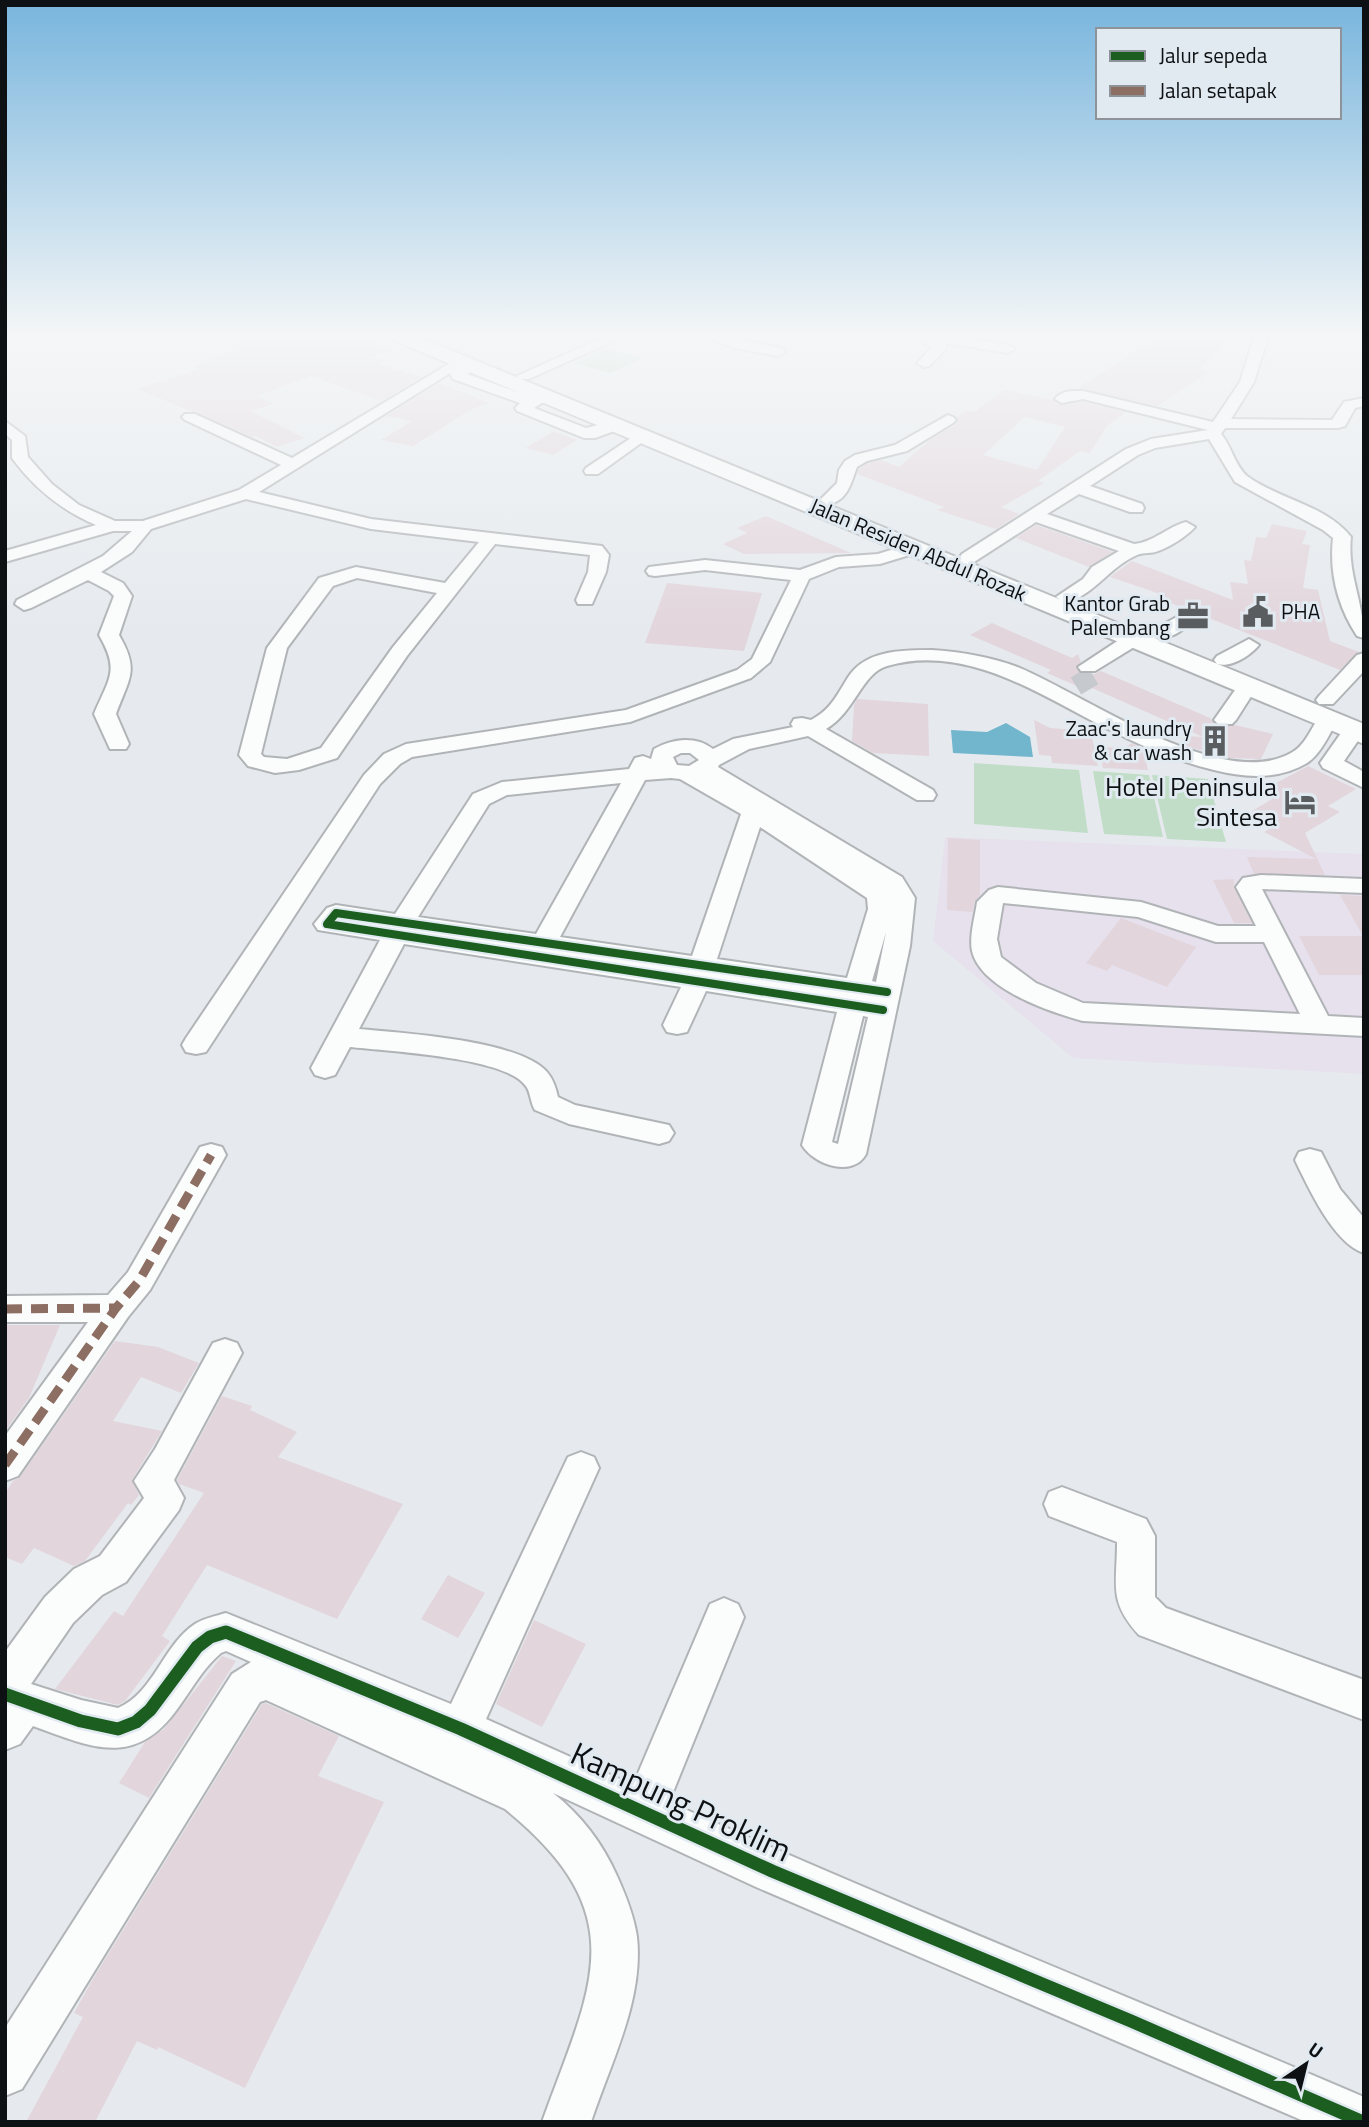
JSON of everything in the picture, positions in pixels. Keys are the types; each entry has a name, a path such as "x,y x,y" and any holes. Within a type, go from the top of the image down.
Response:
{"highway":[{"name":"Jalan Residen Abdul Rozak","path":"638,433 910,549 1145,640 1224,660 1326,710 1357,731"},
{"name":"Jalan Residen Abdul Rozak","path":"647,433 828,500 1065,597 1145,640 1247,687 1326,710"}],"street":[{"path":"13,433 20,439 20,458 46,488 73,509 112,526"},
{"path":"225,433 292,464"},
{"path":"5,557 112,526 144,526 245,494 292,464 362,433"},
{"path":"828,500 845,484 846,470 851,464 861,458 901,448 926,433"},
{"path":"968,558 1043,518 1132,452 1151,444 1195,433"},
{"path":"1219,433 1235,474 1241,479 1339,533 1343,543 1340,556 1364,632"},
{"path":"592,471 643,435"},
{"path":"1084,490 1136,508"},
{"path":"245,494 371,524 600,552 597,572 585,600"},
{"path":"1043,518 1133,550"},
{"path":"24,604 124,551 139,538 144,526"},
{"path":"1065,597 1090,583 1098,571 1133,550 1153,547 1186,527"},
{"path":"450,590 356,572 326,582 277,648 250,755 253,761 260,766 294,764 314,761 329,754 389,667 450,590 489,540"},
{"path":"1343,543 1364,542"},
{"path":"655,571 705,565 802,576 836,562 880,559 910,549"},
{"path":"87,572 116,587 123,596 109,635 121,656 121,672 104,714 118,744"},
{"path":"196,1045 372,780 392,759 406,751 630,716 744,674 760,662 802,576"},
{"path":"1093,669 1184,619"},
{"path":"1224,660 1249,645"},
{"path":"326,1068 399,929 481,799 489,793 667,765 812,725 840,708 856,677 864,669 897,657 953,657 1011,672 1063,688 1154,745 1246,769 1272,769 1299,758 1314,743 1326,710 1364,659"},
{"path":"1225,720 1247,687"},
{"path":"545,941 667,765 722,733 812,725 925,795"},
{"path":"1357,731 1331,763 1364,781"},
{"path":"667,765 828,852 893,882 890,894 880,909 854,997 817,1145 823,1152 844,1157 851,1154 897,946 903,898 890,894"},
{"path":"667,765 828,852"},
{"path":"677,1025 699,974 753,812"},
{"path":"1320,1026 1248,889 1252,883 1364,886"},
{"path":"1271,934 1216,934 1141,910 998,895 989,902 985,952 996,968 1029,990 1066,1008 1105,1015 1364,1027"},
{"path":"399,929 545,941 699,974"},
{"path":"399,929 885,1001"},
{"path":"342,1037 485,1055 521,1066 538,1079 545,1103 569,1114 659,1133"},
{"path":"5,1465 116,1308 139,1281 211,1155"},
{"path":"1310,1160 1328,1196 1364,1241"},
{"path":"5,1309 116,1308"},
{"path":"10,1703 60,1610 88,1582 113,1569 166,1498 152,1481 168,1460 225,1353"},
{"path":"461,1728 581,1468"},
{"path":"1062,1504 1133,1531 1136,1536 1136,1604 1153,1622 1364,1700"},
{"path":"643,1812 724,1617"},
{"name":"Kampung Proklim","path":"10,1703 116,1730 135,1722 160,1700 202,1641 217,1633 226,1632 461,1728 772,1871 1363,2122"},
{"path":"5,2072 246,1688 252,1682 267,1680 520,1794 554,1822 582,1857 606,1907 614,1931 615,1955 603,2015 566,2122"}],"shaded area":[{"path":"945,837 1364,854 1364,1074 1073,1058 933,941"}],"green space":[{"path":"974,763 1079,770 1088,833 974,824"},
{"path":"1093,771 1149,775 1163,837 1104,834"},
{"path":"1152,775 1208,779 1226,842 1167,839"}],"water":[{"path":"1006,723 1030,737 1033,757 953,753 951,730 987,732"}],"building":[{"path":"243,433 296,433 305,438 277,447 256,436"},
{"path":"392,433 433,433 413,446 381,440"},
{"path":"550,433 560,433 577,440 553,455 526,448"},
{"path":"941,433 1007,433 983,455 1037,470 1061,433 1102,433 1090,453 1080,451 1038,481 1044,483 1001,507 1019,514 996,529 937,510 944,507 857,474 859,469 868,463 881,460 899,467"},
{"path":"766,516 851,553 744,554 723,544 747,533 737,528"},
{"path":"1272,524 1307,531 1302,544 1310,545 1303,588 1318,590 1330,641 1359,652 1340,670 1158,598 1163,595 1110,577 1132,561 1233,600 1230,582 1248,584 1244,560 1251,561 1256,537 1266,538"},
{"path":"1036,525 1113,552 1089,567 1016,538"},
{"path":"667,583 762,593 744,651 645,643"},
{"path":"992,623 1072,658 1078,654 1081,662 1075,667 1081,674 1101,671 1210,718 1218,727 1235,725 1273,734 1261,759 1229,758 1185,745 1186,736 1203,737 1083,684 1084,689 1047,673 1051,670 970,635"},
{"path":"857,699 928,704 929,756 873,753 852,741 854,705"},
{"path":"1034,720 1050,728 1091,731 1098,766 1052,763 1051,756 1039,755"},
{"path":"1132,743 1143,748 1148,770 1103,768 1098,747 1124,748"},
{"name":"Hotel Peninsula Sintesa","path":"1308,766 1356,789 1328,806 1340,812 1305,833 1325,875 1254,874 1247,857 1316,859 1264,832 1269,829 1244,816 1272,799 1259,792"},
{"path":"948,838 980,840 980,895 974,902 973,912 947,910"},
{"path":"1234,879 1234,888 1252,923 1234,923 1213,880"},
{"path":"1340,895 1364,896 1364,975 1319,975 1299,936 1363,936"},
{"path":"1121,918 1196,947 1167,987 1112,965 1107,971 1086,963"},
{"path":"7,1325 60,1325 29,1398 5,1431"},
{"path":"115,1341 158,1347 199,1363 181,1393 141,1377 113,1421 162,1431 132,1480 139,1495 131,1505 128,1503 85,1561 74,1566 34,1548 22,1564 5,1557 5,1493 13,1481 20,1477"},
{"path":"222,1396 252,1406 250,1410 297,1432 278,1457 403,1504 337,1619 207,1565 162,1636 170,1641 125,1701 118,1705 55,1689 114,1611 123,1616 204,1493 179,1484 177,1480"},
{"path":"448,1575 485,1593 458,1638 421,1619"},
{"path":"534,1620 586,1644 542,1727 496,1704"},
{"path":"222,1656 236,1661 149,1798 119,1783 145,1742 164,1729"},
{"path":"266,1703 339,1736 318,1776 384,1802 245,2088 158,2047 157,2050 137,2041 95,2122 26,2122 83,2017 74,2013 93,1979 262,1704"}],"tunnel":[{"path":"1076,686 1099,672"}],"marked path":[{"path":"5,1465 116,1308 139,1281 211,1155"},
{"path":"5,1309 116,1308"}],"cycle path":[{"path":"883,1010 327,924 336,913 887,992"},
{"path":"5,1694 81,1721 118,1729 136,1722 150,1710 197,1647 210,1637 226,1632 461,1729 772,1871 1131,2021 1363,2122"}],"place":[{"name":"PHA","path":"1258,612"},
{"name":"Kantor Grab Palembang","path":"1193,616"},
{"name":"Zaac's laundry & car wash","path":"1215,741"},
{"name":"Hotel Peninsula Sintesa","path":"1300,802"}]}
